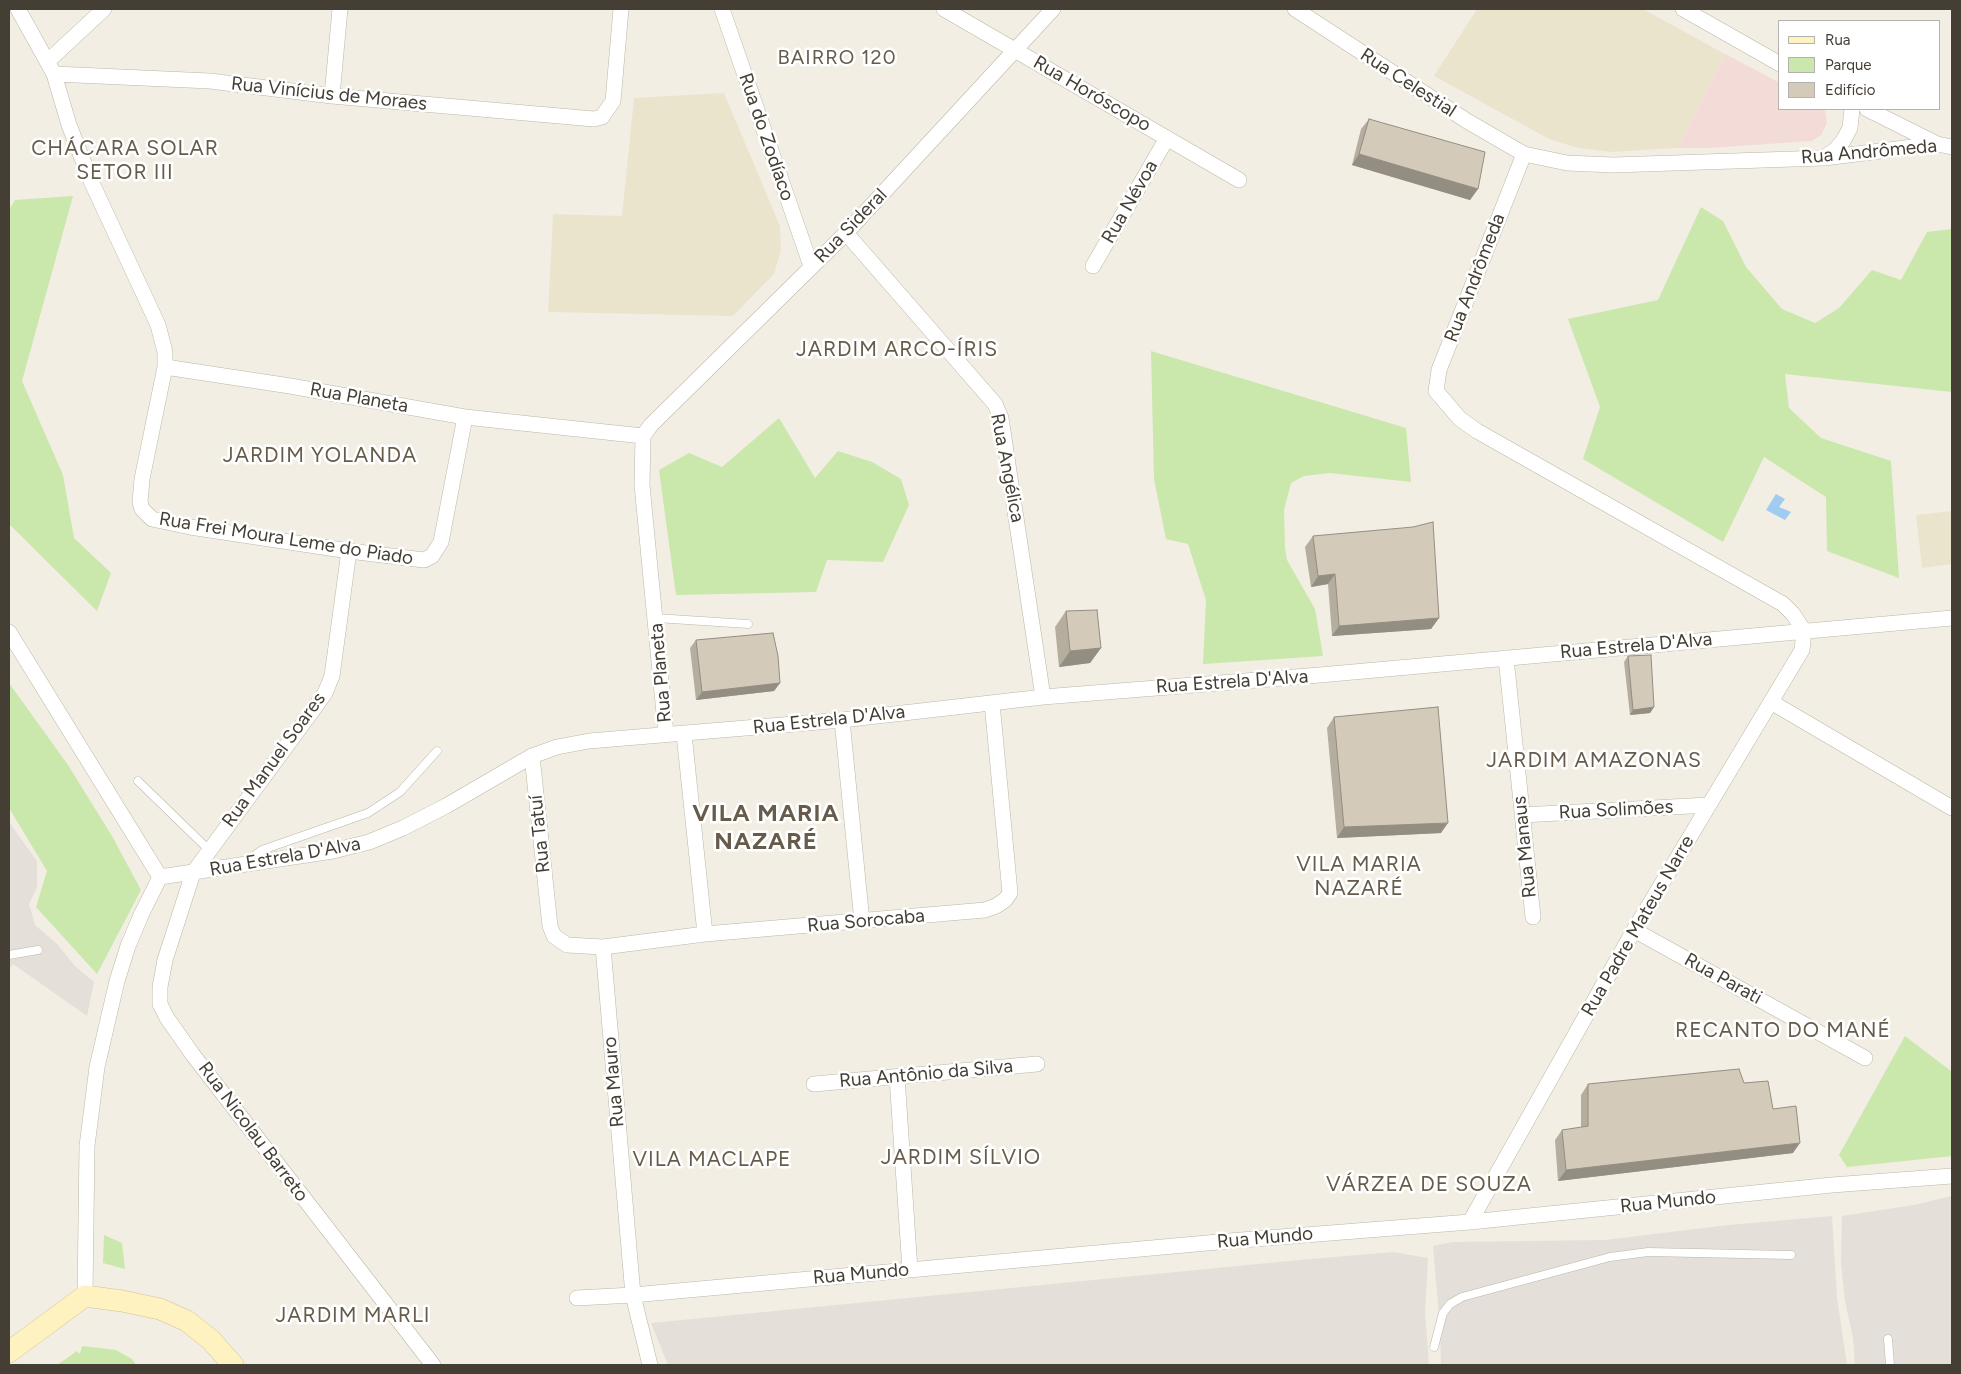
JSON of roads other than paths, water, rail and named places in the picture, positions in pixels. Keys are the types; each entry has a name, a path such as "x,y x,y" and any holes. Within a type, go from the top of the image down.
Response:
{"street":[{"path":"18,9 51,68 69,124 91,181 107,212 160,332 165,352 166,368"},
{"path":"51,68 104,9"},
{"path":"332,96 340,9"},
{"name":"Rua Vinícius de Moraes","path":"51,68 210,81 332,96 594,119 602,117 613,101 621,9"},
{"name":"Rua do Zodíaco","path":"722,9 811,266"},
{"name":"Rua Horóscopo","path":"944,9 1239,180"},
{"name":"Rua Sideral","path":"643,436 651,425 846,233 1053,9"},
{"name":"Rua Celestial","path":"1295,9 1467,121 1524,154"},
{"path":"1683,9 1778,63"},
{"path":"1824,158 1843,141 1850,128 1852,110"},
{"path":"1869,110 1945,146"},
{"name":"Rua Névoa","path":"1093,266 1167,138"},
{"name":"Rua Andrômeda","path":"1804,631 1794,614 1783,604 1460,420 1436,391 1440,370 1524,154 1567,163 1613,165 1824,158 1945,146"},
{"name":"Rua Angélica","path":"846,233 995,404 1001,418 1043,696"},
{"name":"Rua Planeta","path":"166,368 318,390 465,417 643,436 642,485 666,734"},
{"name":"Rua Frei Moura Leme do Piado","path":"166,368 142,479 140,502 146,514 152,519 190,527 412,560 424,560 432,556 441,542 465,417"},
{"name":"Rua Manuel Soares","path":"194,873 325,693 332,676 336,658 349,551"},
{"name":"Rua Estrela D'Alva","path":"160,877 333,851 369,842 403,828 446,806 532,756 557,747 589,741 842,720 1043,696 1310,676 1952,618"},
{"name":"Rua Padre Mateus Narre","path":"1470,1222 1634,930 1802,650 1804,631"},
{"path":"9,632 160,877 128,946 117,981 97,1067 87,1146 85,1296"},
{"name":"Rua Manaus","path":"1506,658 1533,917"},
{"path":"1771,702 1952,808"},
{"name":"Rua Sorocaba","path":"548,911 550,926 554,936 560,941 567,945 603,947 705,934 985,910 996,906 1006,900 1010,893 992,703"},
{"path":"842,720 862,922"},
{"path":"684,734 705,934"},
{"name":"Rua Tatuí","path":"532,756 548,911"},
{"name":"Rua Solimões","path":"1522,815 1709,805"},
{"name":"Rua Nicolau Barreto","path":"194,873 165,960 160,988 160,1004 167,1018 188,1047 433,1365"},
{"name":"Rua Parati","path":"1634,930 1865,1058"},
{"name":"Rua Mauro","path":"603,947 633,1295 650,1365"},
{"name":"Rua Antônio da Silva","path":"814,1084 1037,1064"},
{"path":"897,1077 910,1270"},
{"name":"Rua Mundo","path":"577,1298 633,1295 1470,1222 1832,1185 1952,1176"},
{"path":"9,1352 85,1296 122,1300 160,1310 187,1322 211,1340 233,1365"}],"lane":[{"path":"656,618 748,624"},
{"path":"241,866 254,854 262,850 352,820 376,809 400,792 437,750"},
{"path":"138,781 209,850"},
{"path":"9,955 38,950"},
{"path":"1434,1347 1443,1313 1450,1304 1462,1297 1610,1257 1648,1252 1791,1256"},
{"path":"1888,1339 1890,1365"}],"water":[{"path":"1776,494 1785,499 1779,507 1791,512 1785,520 1766,510"}],"district":[{"name":"BAIRRO 120","path":"837,58"},
{"name":"CHÁCARA SOLAR SETOR III","path":"125,161"},
{"name":"JARDIM ARCO-ÍRIS","path":"897,350"},
{"name":"JARDIM YOLANDA","path":"320,456"},
{"name":"JARDIM AMAZONAS","path":"1594,761"},
{"name":"VILA MARIA NAZARÉ","path":"766,828"},
{"name":"VILA MARIA NAZARÉ","path":"1359,877"},
{"name":"RECANTO DO MANÉ","path":"1783,1031"},
{"name":"JARDIM SÍLVIO","path":"961,1158"},
{"name":"VILA MACLAPE","path":"712,1160"},
{"name":"VÁRZEA DE SOUZA","path":"1429,1185"},
{"name":"JARDIM MARLI","path":"353,1316"}]}
